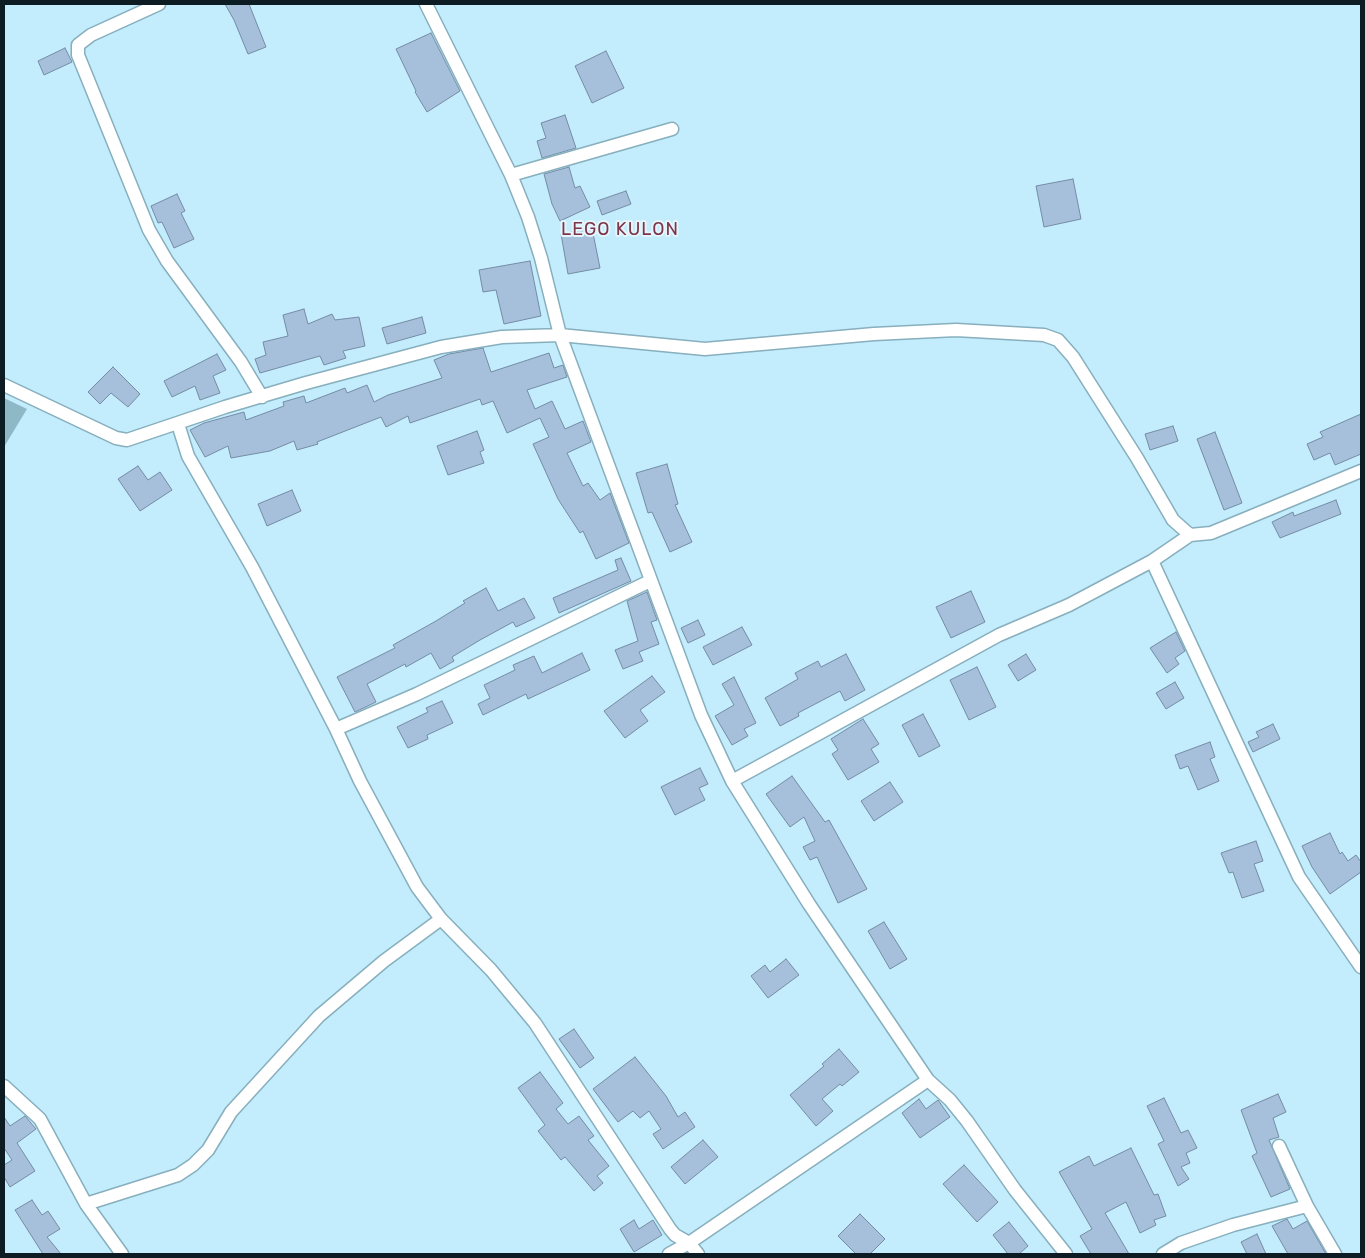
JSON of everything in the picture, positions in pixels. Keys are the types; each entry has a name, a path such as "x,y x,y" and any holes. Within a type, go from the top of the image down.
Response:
{"street":[{"path":"158,4 91,35 78,45 78,55 149,230 167,261 241,362 262,397"},
{"path":"426,4 511,175 541,258 560,335 701,715 732,782 809,904 928,1080 950,1100 968,1121 1016,1190 1066,1254"},
{"path":"511,175 672,129"},
{"path":"4,386 121,440 131,439 225,407 441,347 502,336 560,335 705,350 844,337 956,330 1052,336 1073,357 1137,458 1173,520 1190,535"},
{"path":"178,424 188,456 252,567 336,729 360,781 417,887 441,919 491,970 534,1023 670,1229 689,1243 698,1254"},
{"path":"732,782 999,635 1069,605 1152,561 1190,535 1211,533 1361,471"},
{"path":"1152,561 1299,877 1361,967"},
{"path":"336,729 426,690 650,581"},
{"path":"86,1204 178,1175 193,1165 208,1150 232,1112 319,1016 384,961 441,919"},
{"path":"669,1254 689,1243 928,1080"},
{"path":"4,1086 40,1119 86,1204 122,1254"},
{"path":"1279,1146 1307,1206 1335,1254"},
{"path":"1163,1254 1184,1249 1233,1225 1307,1206"}],"shaded area":[{"path":"4,398 27,409 4,447"}],"building":[{"path":"225,4 249,4 266,47 248,54"},
{"path":"431,33 460,91 427,112 415,92 396,49"},
{"path":"65,48 72,62 44,75 38,61"},
{"path":"606,51 624,88 592,103 575,66"},
{"path":"565,115 576,148 542,158 537,141 546,138 541,123"},
{"path":"569,167 575,188 580,186 590,207 560,221 552,204 544,174"},
{"path":"1073,179 1081,219 1044,227 1036,186"},
{"path":"626,191 631,204 602,215 597,201"},
{"path":"177,194 185,211 181,213 194,239 174,248 162,222 158,223 151,206"},
{"path":"592,228 600,268 568,274 561,234"},
{"path":"530,261 541,316 504,324 496,290 483,292 479,270"},
{"path":"304,309 308,324 332,314 335,320 359,317 365,346 343,351 346,358 324,365 320,356 260,373 255,359 266,355 263,342 288,336 283,315"},
{"path":"422,317 426,333 387,344 382,328"},
{"path":"483,348 491,372 549,353 554,368 563,365 567,377 527,390 535,409 552,401 565,429 583,421 591,442 567,453 583,486 588,483 600,500 610,493 629,543 596,559 583,531 580,533 558,499 533,444 549,437 540,418 507,433 493,401 482,405 480,399 410,423 408,416 386,427 381,417 317,442 318,444 297,450 294,441 270,451 231,458 228,446 205,457 190,430 204,423 244,412 246,420 284,406 283,402 304,396 306,403 345,388 347,393 367,385 374,402 388,395 442,378 434,360 449,354"},
{"path":"217,354 226,370 213,376 220,393 200,400 195,386 172,397 164,381"},
{"path":"113,367 140,394 128,407 111,393 100,404 88,392"},
{"path":"1361,414 1361,454 1335,465 1330,453 1314,460 1307,444 1323,437 1320,432"},
{"path":"1173,426 1178,441 1150,450 1145,434"},
{"path":"477,431 484,450 480,452 484,463 448,475 437,446"},
{"path":"1215,432 1242,503 1224,510 1197,439"},
{"path":"667,464 678,504 675,505 692,542 670,552 652,512 648,513 636,473"},
{"path":"138,466 148,480 160,472 172,490 140,511 118,479"},
{"path":"292,490 301,511 267,526 258,504"},
{"path":"1336,500 1341,514 1280,538 1272,522 1293,512 1294,516"},
{"path":"621,558 631,581 559,613 553,598 618,570 615,560"},
{"path":"486,588 498,611 524,598 535,618 516,627 513,622 452,657 454,661 440,669 431,653 406,667 405,664 367,684 376,702 355,712 337,677 395,648 393,645 436,621 465,603 463,601"},
{"path":"971,591 985,622 951,638 936,607"},
{"path":"647,592 657,620 651,622 659,644 639,652 643,661 623,669 615,650 638,641 627,601"},
{"path":"698,620 705,635 688,643 681,628"},
{"path":"742,627 752,645 713,665 703,647"},
{"path":"1176,632 1185,651 1175,658 1179,664 1167,673 1150,648"},
{"path":"582,653 590,670 528,699 526,694 483,715 478,704 490,698 484,685 515,670 513,665 534,656 542,673"},
{"path":"846,654 865,690 845,701 840,691 798,713 799,716 780,726 765,698 798,679 795,673 818,661 821,667"},
{"path":"1026,654 1036,670 1018,681 1008,665"},
{"path":"977,667 996,707 969,720 950,680"},
{"path":"652,676 665,692 640,710 648,721 625,738 604,711"},
{"path":"734,677 756,723 744,729 748,736 732,745 715,716 734,705 722,684"},
{"path":"1175,682 1184,698 1166,709 1156,693"},
{"path":"442,701 453,723 427,735 428,739 408,748 397,727 428,712 426,708"},
{"path":"923,714 940,746 919,757 902,725"},
{"path":"863,719 879,744 871,749 879,762 848,780 832,754 838,750 831,739"},
{"path":"1273,724 1280,739 1253,752 1248,742 1259,737 1256,732"},
{"path":"1210,742 1215,757 1210,759 1219,781 1198,790 1188,766 1180,769 1175,755"},
{"path":"700,768 708,784 699,788 705,800 675,815 661,787"},
{"path":"792,776 825,822 829,820 867,889 838,903 817,857 810,860 803,847 815,841 804,817 790,827 766,794"},
{"path":"890,782 903,802 874,821 861,801"},
{"path":"1330,833 1340,854 1342,852 1348,861 1356,855 1361,862 1361,872 1330,894 1312,867 1302,846"},
{"path":"1256,841 1263,861 1254,864 1264,891 1242,898 1233,872 1229,873 1221,853"},
{"path":"884,922 907,959 890,969 868,931"},
{"path":"786,959 799,975 768,998 751,976 765,965 770,972"},
{"path":"574,1029 594,1058 580,1068 559,1039"},
{"path":"839,1049 859,1072 842,1086 840,1084 822,1099 833,1111 816,1126 790,1095 824,1066 822,1064"},
{"path":"635,1057 666,1096 678,1117 685,1112 695,1127 663,1149 653,1134 661,1129 649,1111 640,1118 633,1111 618,1122 593,1089"},
{"path":"540,1072 563,1103 556,1109 568,1124 579,1116 594,1136 588,1140 609,1166 597,1176 603,1183 594,1191 565,1157 561,1160 538,1131 545,1125 518,1088"},
{"path":"1278,1094 1286,1112 1273,1118 1279,1137 1269,1140 1290,1189 1271,1197 1252,1156 1257,1153 1241,1110"},
{"path":"1164,1098 1181,1133 1188,1130 1197,1148 1186,1153 1190,1163 1181,1167 1189,1179 1178,1186 1158,1144 1164,1141 1147,1106"},
{"path":"919,1099 926,1109 938,1100 950,1117 920,1138 902,1113"},
{"path":"25,1116 36,1129 17,1143 35,1171 10,1187 4,1177 4,1165 12,1160 4,1148 4,1117 10,1126"},
{"path":"703,1140 718,1157 685,1184 671,1167"},
{"path":"1131,1148 1154,1195 1158,1194 1166,1216 1154,1220 1156,1225 1140,1233 1126,1202 1105,1213 1129,1254 1091,1254 1080,1236 1092,1229 1059,1172 1089,1156 1094,1166"},
{"path":"964,1165 998,1202 977,1222 943,1184"},
{"path":"32,1200 42,1215 48,1211 60,1229 47,1237 61,1254 43,1254 15,1210"},
{"path":"860,1214 885,1239 870,1254 856,1254 838,1236"},
{"path":"1287,1219 1293,1229 1307,1221 1326,1254 1288,1254 1272,1226"},
{"path":"634,1220 639,1229 653,1220 662,1235 634,1252 620,1229"},
{"path":"1009,1222 1028,1246 1019,1254 1008,1254 993,1235"},
{"path":"1257,1234 1266,1254 1247,1254 1241,1242"}],"district":[{"name":"LEGO KULON","path":"620,230"}]}
